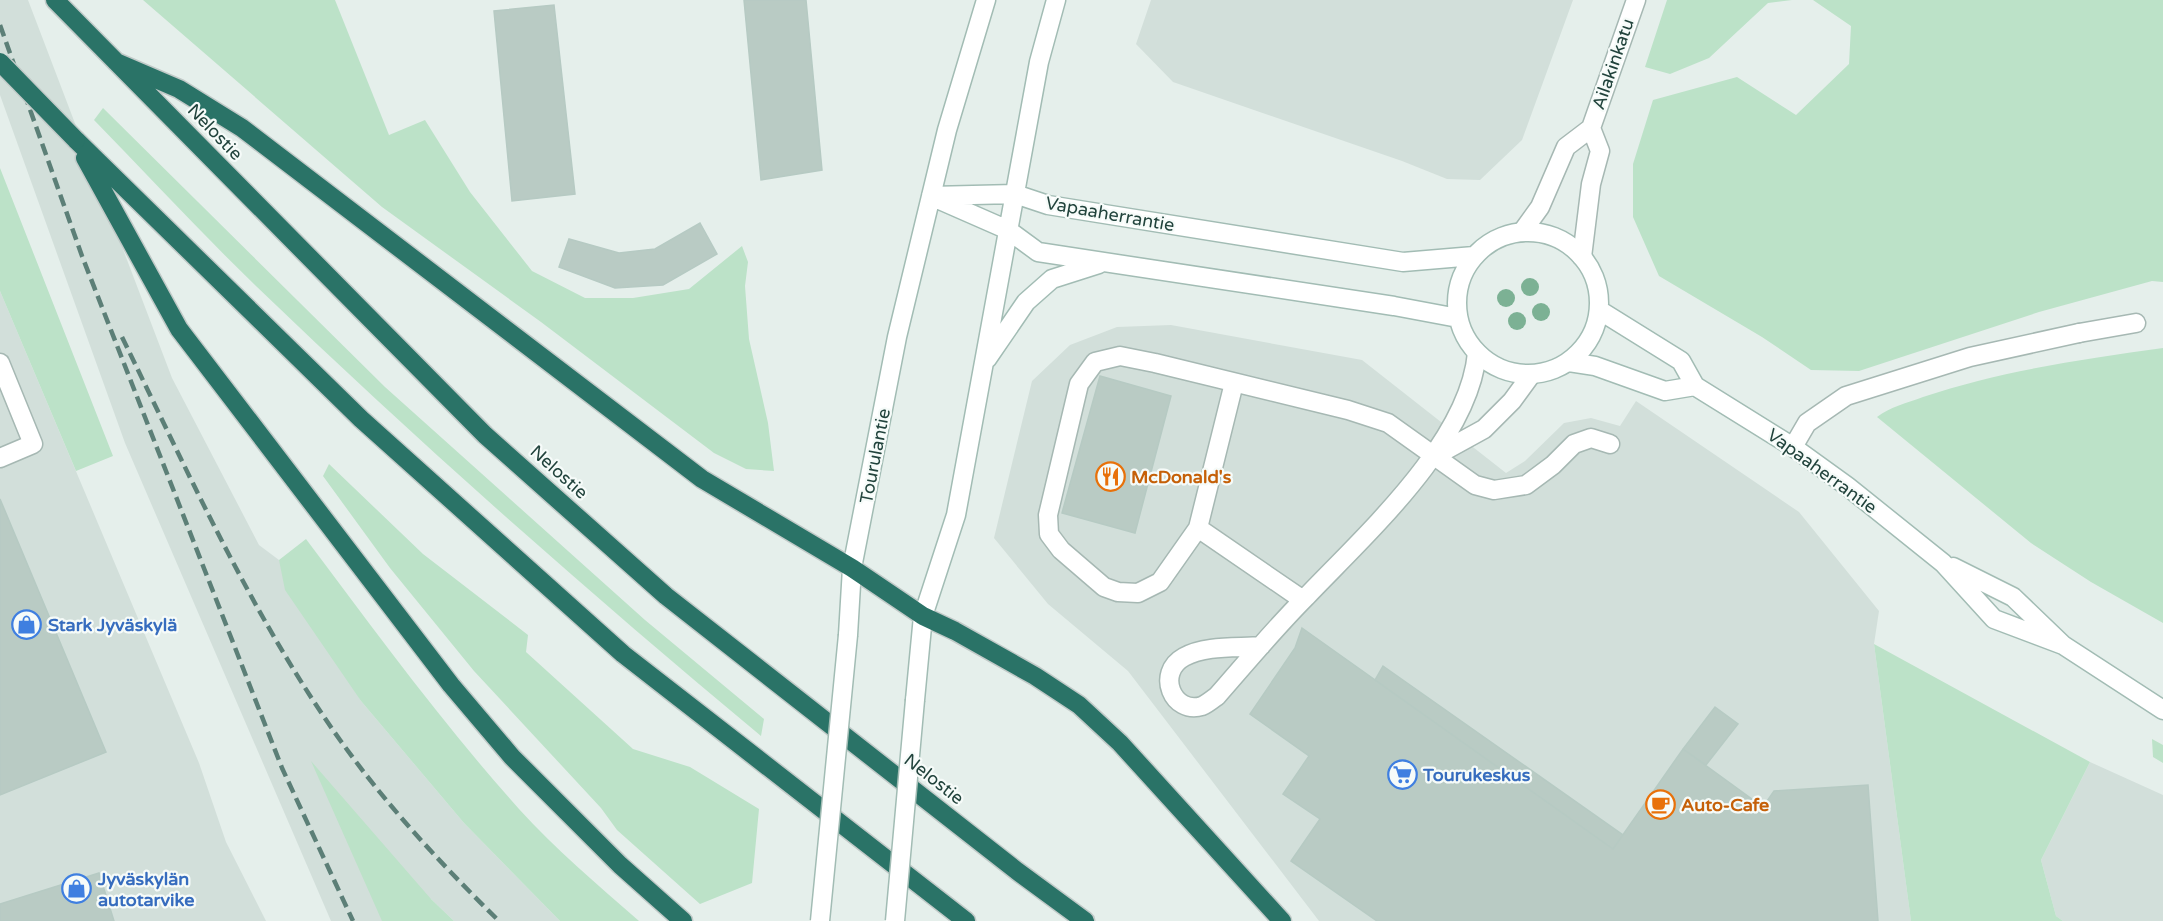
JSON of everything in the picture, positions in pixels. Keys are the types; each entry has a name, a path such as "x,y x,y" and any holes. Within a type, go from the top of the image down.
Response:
{"highway":[{"name":"Nelostie","path":"55,0 485,435 658,588 1007,864 1085,921"},
{"path":"0,62 76,140 361,419 623,654 966,921"},
{"path":"116,62 179,89 242,128 702,479 852,568 923,616 955,631 1035,676 1079,705 1120,743 1282,921"},
{"path":"76,140 179,329 451,685 513,757 600,846 683,921"}],"street":[{"name":"Tourulantie","path":"820,921 848,635 852,568 897,337 947,130 986,0"},
{"path":"895,921 923,616 956,515 1038,62 1056,0"},
{"name":"Ailakinkatu","path":"1522,232 1540,207 1566,147 1592,128 1636,0"},
{"name":"Ailakinkatu","path":"1582,257 1591,184 1600,151 1592,128"},
{"name":"Vapaaherrantie","path":"931,196 1015,194 1048,205 1403,262 1474,256"},
{"path":"931,196 1008,230 1038,252 1394,306 1458,318"},
{"path":"1522,232 1545,234 1565,242 1582,257 1594,276 1599,310 1594,330 1584,348 1569,362 1551,371 1531,375 1511,373 1492,366 1477,354 1466,339 1458,318 1457,296 1462,274 1474,256 1492,242 1522,232"},
{"path":"983,365 1026,302 1052,279 1102,263"},
{"name":"Vapaaherrantie","path":"1599,310 1681,361 1695,387 1793,447 1943,562 1994,619 2063,645"},
{"path":"1793,447 1807,423 1846,396 1970,357 2136,323"},
{"path":"1261,646 1199,651 1183,657 1172,666 1168,679 1170,692 1178,701 1192,707 1203,706 1217,696 1303,600 1396,503 1433,457 1475,375 1477,354"},
{"path":"1234,383 1198,528 1160,582 1138,592 1119,592 1104,587 1061,550 1049,534 1048,515 1080,384 1095,362 1120,356 1234,383 1348,410 1388,423 1475,485 1494,490 1526,485 1553,465 1574,444 1591,438 1610,444"},
{"path":"1569,362 1595,366 1665,391 1695,387"},
{"path":"0,363 33,444 0,458"},
{"path":"1433,457 1484,429 1512,401 1531,375"},
{"path":"1198,528 1303,600"},
{"name":"Vapaaherrantie","path":"1943,562 2013,597 2063,645 2163,710"}],"shaded area":[{"path":"0,0 28,0 172,378 259,545 279,560 361,701 464,823 560,921 454,921 431,899 382,921 331,921 125,443 0,95"},
{"path":"1151,0 1573,0 1522,140 1480,180 1447,179 1402,161 1173,82 1136,44"},
{"path":"0,291 199,763 226,842 266,921 0,921"},
{"path":"1171,325 1362,360 1506,473 1525,461 1564,423 1591,418 1620,426 1636,401 1799,512 1879,611 1874,644 1911,921 1319,921 1128,671 1048,604 994,538 1032,381 1070,345 1117,327"},
{"path":"2090,762 2163,795 2163,921 2063,921 2056,916 2041,860"}],"green space":[{"path":"143,0 335,0 389,135 425,120 470,192 532,271 585,298 633,298 689,289 742,246 748,262 745,286 749,339 768,423 774,471 746,469 714,453 541,322 382,207"},
{"path":"1667,0 1792,0 1768,3 1709,58 1670,74 1645,67"},
{"path":"1813,0 2163,0 2163,282 2152,281 2039,312 1859,371 1811,370 1762,337 1659,276 1633,217 1633,164 1653,100 1737,77 1796,115 1849,64 1851,26"},
{"path":"103,108 385,387 645,620 764,719 761,736 505,516 256,286 94,120"},
{"path":"0,168 113,456 76,471 0,291"},
{"path":"2163,348 2163,623 2091,582 2031,543 1877,417 1905,403 1982,380 2072,361"},
{"path":"329,464 423,554 528,635 526,652 633,749 690,767 759,809 752,883 700,904 617,830 601,808 474,671 390,568 323,476"},
{"path":"306,539 410,676 519,809 577,867 639,921 560,921 464,823 361,701 285,590 279,560"},
{"path":"1874,644 2090,762 2041,860 2056,916 2063,921 1911,921"},
{"path":"2152,739 2163,745 2163,763 2153,757"},
{"path":"311,761 431,899 454,921 382,921"}],"building":[{"path":"744,0 806,0 822,170 761,180"},
{"path":"554,5 575,194 512,201 494,11"},
{"path":"700,223 717,254 663,285 615,288 559,267 569,239 619,253 655,249"},
{"path":"1100,376 1171,396 1135,533 1062,513"},
{"name":"Stark Jyväskylä","path":"0,499 106,752 0,795"},
{"name":"Tourukeskus","path":"1302,628 1613,849 1683,749 1763,807 1774,791 1868,785 1878,921 1377,921 1291,861 1320,819 1283,794 1309,756 1250,714 1295,648"},
{"path":"1383,666 1623,835 1613,849 1375,680"},
{"path":"1715,707 1738,724 1706,765 1683,749"},
{"name":"Jyväskylän autotarvike","path":"99,873 114,921 0,921 0,904"}],"railway":[{"path":"0,25 82,256 282,768 353,921"},
{"path":"122,337 223,543 278,644 308,693 340,740 396,812 436,857 499,921"}],"place":[{"name":"McDonald's","path":"1110,477"},
{"name":"Stark Jyväskylä","path":"27,625"},
{"name":"Tourukeskus","path":"1402,775"},
{"name":"Auto-Cafe","path":"1660,805"},
{"name":"Jyväskylän autotarvike","path":"77,889"}]}
